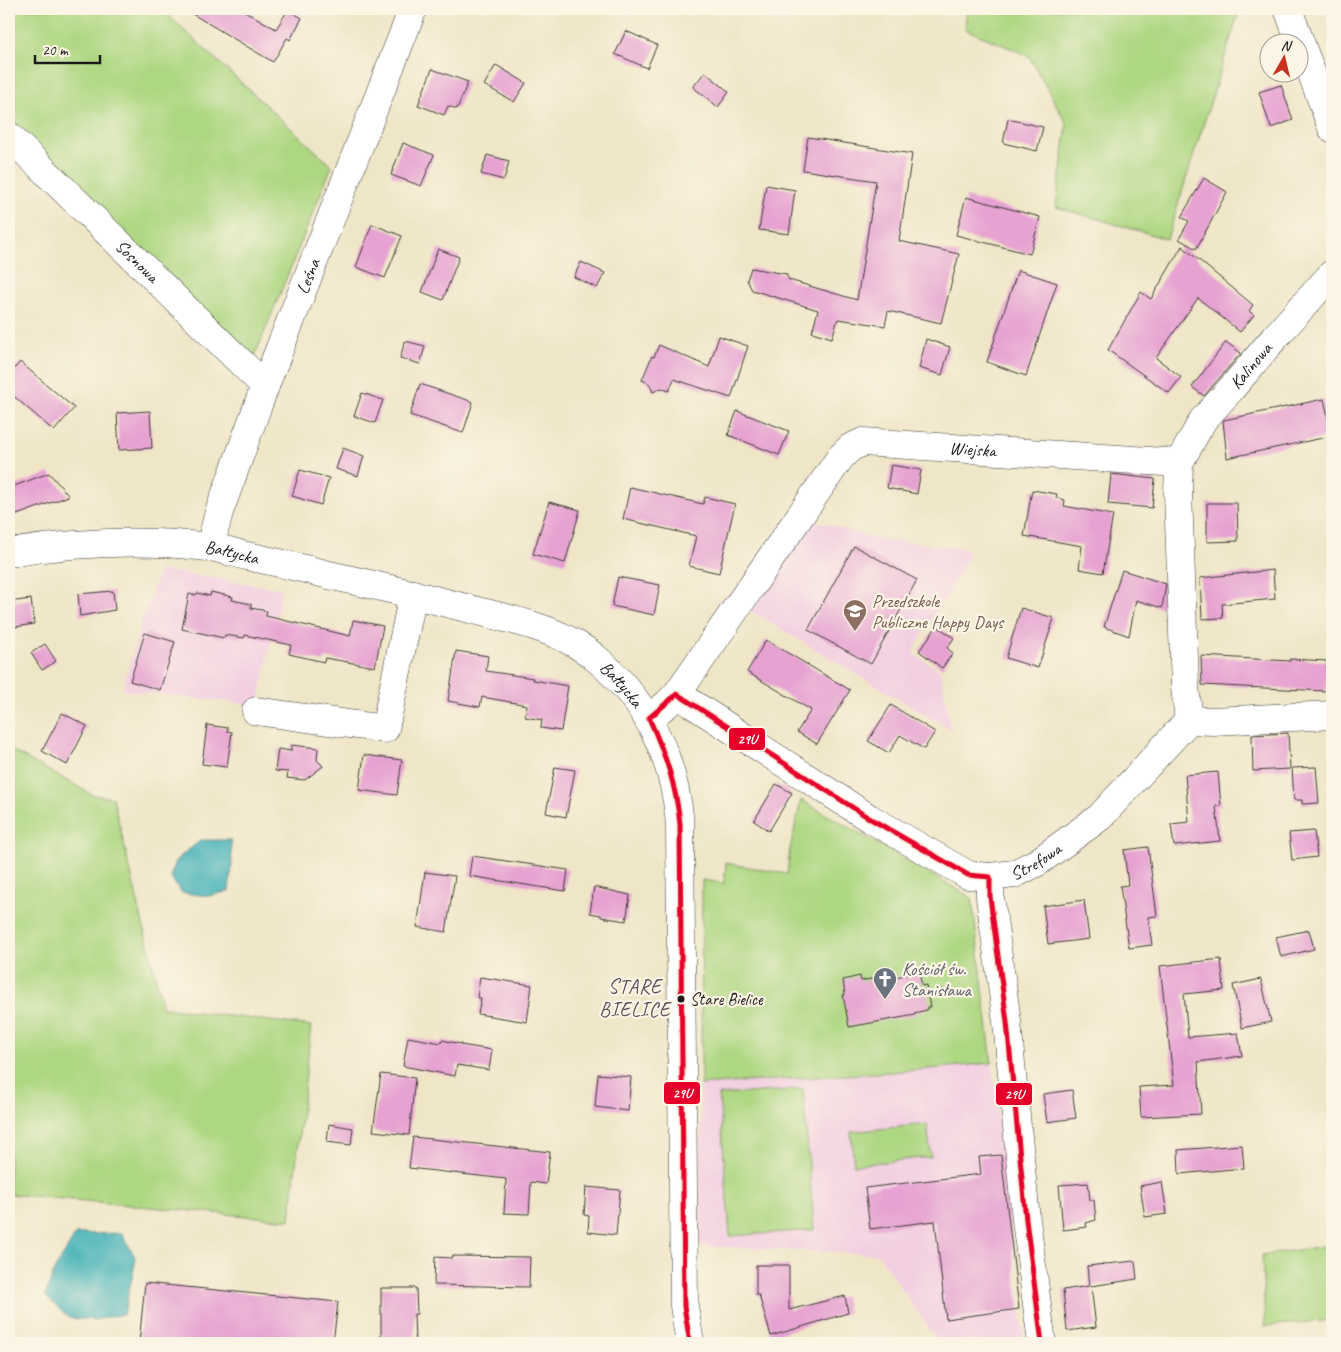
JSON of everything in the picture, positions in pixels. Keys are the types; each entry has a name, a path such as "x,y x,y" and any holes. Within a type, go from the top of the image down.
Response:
{"street":[{"name":"Leśna","path":"210,547 220,512 265,386 414,9"},
{"path":"1288,9 1332,128"},
{"name":"Sosnowa","path":"9,136 265,386"},
{"name":"Kalinowa","path":"1178,463 1203,420 1332,274"},
{"name":"Wiejska","path":"649,718 677,694 840,458 850,448 863,442 1178,463"},
{"path":"1178,463 1185,687 1189,720 1213,721 1332,715"},
{"name":"Bałtycka","path":"9,553 56,545 111,542 210,547 413,594 524,623 564,636 598,659 622,684 649,718 664,751 677,796 680,824 684,1306 690,1343"},
{"path":"256,711 385,729 413,594"},
{"name":"Strefowa","path":"677,694 869,818 968,875 990,877 1014,874 1038,862 1100,817 1189,720"},
{"path":"990,877 990,897 1007,1022 1026,1220 1042,1343"}],"shaded area":[{"name":"Przedszkole Publiczne Happy Days","path":"809,519 878,539 968,549 967,559 912,653 940,671 951,730 749,610"},
{"path":"160,570 282,589 258,705 122,690 143,617"},
{"path":"992,1063 1024,1343 939,1343 878,1254 700,1246 701,1085"}],"green space":[{"path":"9,9 161,9 332,166 251,365 9,123"},
{"path":"967,9 1240,9 1167,239 1056,207 1067,124 1029,56 965,29"},
{"path":"9,749 93,795 113,798 163,1008 311,1026 290,1220 9,1194"},
{"path":"801,800 972,898 992,1063 701,1085 702,880 724,883 726,863 787,874 790,849"},
{"path":"803,1089 814,1230 730,1236 719,1095"},
{"path":"927,1124 931,1157 854,1165 851,1132"},
{"path":"1332,1245 1332,1320 1265,1326 1262,1255"}],"water":[{"path":"201,840 231,840 232,865 229,891 210,896 182,893 170,877 177,859"},
{"path":"122,1233 136,1259 124,1314 94,1320 69,1318 45,1296 55,1269 76,1234"}],"building":[{"path":"184,9 241,9 276,29 288,10 302,18 290,40 287,38 273,62"},
{"path":"626,31 657,45 647,68 615,54"},
{"path":"496,65 526,83 514,102 484,85"},
{"path":"432,69 468,82 457,109 448,106 444,115 418,105"},
{"path":"705,72 729,92 718,107 693,87"},
{"path":"1281,85 1293,120 1271,128 1259,92"},
{"path":"1008,119 1043,127 1037,151 1003,143"},
{"path":"808,137 912,154 899,241 959,254 941,323 888,311 885,326 838,319 832,338 812,332 818,310 752,290 747,280 751,268 786,274 789,280 857,300 876,181 803,170"},
{"path":"403,143 434,155 421,186 391,175"},
{"path":"487,155 509,161 504,180 481,174"},
{"path":"1204,178 1227,192 1196,249 1179,239 1189,221 1181,217"},
{"path":"766,185 795,190 789,234 759,230"},
{"path":"966,197 1040,217 1030,254 956,235"},
{"path":"372,224 402,236 385,278 356,267"},
{"path":"1182,246 1253,305 1249,311 1254,315 1240,332 1198,298 1156,358 1181,377 1169,393 1108,350 1141,292 1151,299"},
{"path":"438,249 459,257 443,300 422,292"},
{"path":"581,262 605,273 597,288 574,277"},
{"path":"1018,270 1057,283 1026,376 987,362"},
{"path":"719,336 748,346 731,398 674,379 669,391 661,388 653,392 649,383 642,380 659,345 709,367"},
{"path":"926,339 950,347 942,375 919,368"},
{"path":"405,341 425,346 420,364 400,358"},
{"path":"1226,342 1241,353 1204,396 1192,387"},
{"path":"20,362 74,408 54,431 9,392 9,375"},
{"path":"420,384 473,402 463,433 410,415"},
{"path":"362,393 383,400 375,423 354,416"},
{"path":"1324,399 1332,436 1227,458 1224,420"},
{"path":"150,411 152,448 119,450 117,413"},
{"path":"737,411 789,431 779,455 728,435"},
{"path":"343,448 364,456 358,476 336,469"},
{"path":"891,465 921,470 917,494 887,488"},
{"path":"300,470 329,478 321,505 292,496"},
{"path":"49,473 69,496 14,516 9,500 9,488"},
{"path":"1111,474 1155,479 1152,508 1108,504"},
{"path":"630,487 703,504 705,497 735,504 719,573 689,566 696,536 623,519"},
{"path":"1032,490 1057,494 1056,498 1065,500 1064,506 1113,515 1103,573 1079,569 1082,546 1024,536"},
{"path":"549,502 580,510 565,563 533,554"},
{"path":"1207,503 1237,503 1238,541 1207,542"},
{"path":"854,546 917,580 871,664 808,630"},
{"path":"1122,570 1166,584 1162,608 1136,600 1129,636 1104,627"},
{"path":"1273,570 1275,599 1222,604 1223,618 1202,619 1200,578"},
{"path":"618,577 660,585 654,615 612,606"},
{"path":"113,591 115,610 80,616 78,594"},
{"path":"211,592 233,597 232,600 251,604 251,608 267,611 266,616 350,636 353,620 383,626 375,667 325,658 324,662 289,654 291,645 245,635 244,638 225,635 224,638 182,629 189,594 196,595 197,593 210,596"},
{"path":"31,599 34,624 9,628 9,602"},
{"path":"1021,608 1054,618 1038,668 1006,658"},
{"path":"937,626 954,638 947,648 953,653 942,668 919,651"},
{"path":"145,633 175,642 160,690 130,681"},
{"path":"766,640 850,690 817,744 797,732 811,710 747,672"},
{"path":"45,644 56,661 42,670 31,653"},
{"path":"456,651 488,656 486,671 533,678 533,680 568,686 561,731 541,728 542,720 525,717 527,705 482,697 480,707 448,701"},
{"path":"1201,656 1327,661 1326,691 1202,685"},
{"path":"891,705 935,732 924,749 900,735 889,753 868,741"},
{"path":"62,713 87,726 67,765 42,751"},
{"path":"207,725 228,728 227,731 232,732 227,767 202,764"},
{"path":"1288,733 1290,769 1253,771 1252,735"},
{"path":"291,745 318,748 317,760 323,766 305,780 287,778 288,772 275,771 278,749 291,751"},
{"path":"364,755 402,760 397,795 359,790"},
{"path":"555,767 575,770 566,817 546,813"},
{"path":"1316,767 1319,803 1302,804 1302,800 1294,800 1292,768"},
{"path":"1218,772 1221,806 1216,806 1220,841 1174,846 1171,824 1189,822 1185,775"},
{"path":"776,784 792,793 769,831 754,821"},
{"path":"1314,831 1317,857 1292,860 1289,833"},
{"path":"1148,847 1157,916 1148,917 1152,945 1129,948 1120,886 1128,885 1124,850"},
{"path":"472,856 568,870 565,891 469,876"},
{"path":"425,872 455,876 446,932 417,927"},
{"path":"594,887 630,895 626,921 601,917 601,915 590,913"},
{"path":"1084,900 1089,939 1048,944 1043,906"},
{"path":"1309,930 1314,949 1281,957 1276,937"},
{"path":"1221,959 1224,990 1184,994 1188,1037 1238,1033 1242,1056 1198,1062 1201,1114 1141,1117 1139,1087 1174,1085 1160,966"},
{"name":"Kościół św. Stanisława","path":"919,972 922,986 926,985 930,1007 927,1007 927,1010 914,1013 915,1015 849,1027 843,995 845,995 843,980 860,976 861,981 890,975 891,978"},
{"path":"480,977 532,985 527,1022 478,1014 481,998 477,998"},
{"path":"1261,979 1271,1022 1242,1028 1233,985"},
{"path":"408,1037 441,1043 442,1040 492,1050 489,1070 457,1065 455,1076 403,1066"},
{"path":"381,1074 415,1078 409,1135 373,1131"},
{"path":"598,1074 631,1077 628,1111 595,1107"},
{"path":"1072,1090 1076,1118 1047,1122 1043,1094"},
{"path":"329,1124 353,1128 351,1145 327,1142"},
{"path":"413,1137 550,1152 546,1184 531,1182 529,1214 504,1213 506,1179 409,1168"},
{"path":"1242,1145 1244,1168 1179,1174 1178,1150"},
{"path":"1001,1155 1019,1309 946,1319 935,1221 870,1229 865,1188 981,1174 979,1157"},
{"path":"1162,1182 1167,1214 1145,1217 1140,1186"},
{"path":"1088,1183 1090,1200 1094,1200 1096,1220 1086,1223 1087,1227 1063,1230 1059,1185"},
{"path":"586,1187 620,1190 616,1235 588,1232 589,1216 584,1215"},
{"path":"453,1256 530,1257 529,1287 434,1285 435,1257 452,1258"},
{"path":"1135,1261 1137,1279 1091,1286 1096,1327 1067,1331 1063,1290 1089,1286 1087,1266"},
{"path":"756,1265 789,1265 789,1310 845,1296 848,1313 771,1336 759,1295 756,1295"},
{"path":"145,1283 338,1302 333,1343 139,1343"},
{"path":"381,1288 416,1288 417,1314 414,1314 415,1343 381,1343"}],"transit line":[{"name":"29U","path":"690,1343 684,1306 680,824 676,796 669,770 649,718 677,694 869,818 968,875 990,877 990,897 1007,1022 1026,1220 1042,1343"}],"place":[{"name":"Przedszkole Publiczne Happy Days","path":"855,632"},
{"name":"Stare Bielice","path":"681,999"},
{"name":"Kościół św. Stanisława","path":"885,1000"}],"district":[{"name":"STARE BIELICE","path":"635,998"}]}
